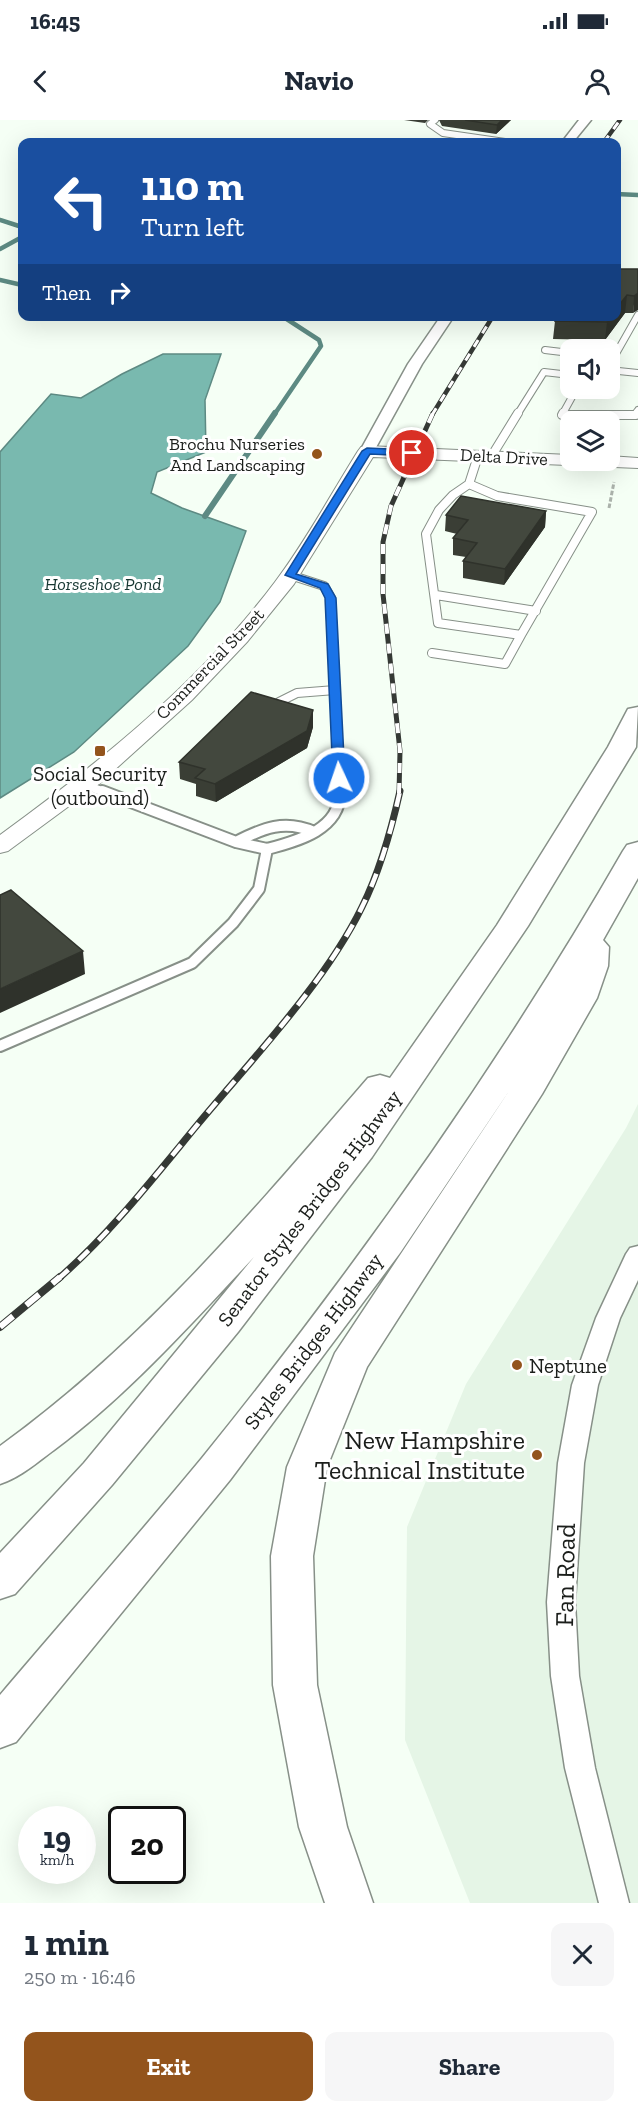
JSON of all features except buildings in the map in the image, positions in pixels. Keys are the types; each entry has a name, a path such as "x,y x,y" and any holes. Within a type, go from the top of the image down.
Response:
{"highway":[{"name":"Senator Styles Bridges Highway","path":"0,1582 98,1474 224,1322 359,1149 434,1036 512,926 622,747 638,715"},
{"name":"Styles Bridges Highway","path":"0,1728 216,1469 387,1244 518,1052 594,929 638,851"},
{"path":"349,1903 323,1827 295,1685 292,1556 307,1467 349,1363 525,1095 581,998 592,966 594,929"},
{"path":"0,1468 64,1421 158,1336 255,1233 379,1087 434,1036"}],"street":[{"path":"570,138 585,120"},
{"name":"Commercial Street","path":"0,846 84,784 184,695 232,646 290,575 367,451 415,364 445,321"},
{"name":"Delta Drive","path":"367,451 560,460"},
{"name":"Delta Drive","path":"620,462 638,463"},
{"name":"Fan Road","path":"614,1903 580,1768 565,1676 561,1602 571,1462 585,1385 608,1318 638,1254"}],"lane":[{"path":"435,120 430,124 443,134 474,138"},
{"path":"620,343 638,315"},
{"path":"545,350 560,351"},
{"path":"521,635 438,623 426,534 439,510 453,495 469,484 484,457 544,372 560,374"},
{"path":"620,372 638,374"},
{"path":"571,399 562,415 636,415 638,410"},
{"path":"432,653 505,664 592,512 497,496 469,484"},
{"path":"84,784 237,842 267,849 297,841 329,824 337,813 340,800 331,598 324,586 290,575"},
{"path":"436,595 536,611"},
{"path":"279,702 297,693 335,690"},
{"path":"237,842 261,829 277,825 298,824 314,832"},
{"path":"0,1046 192,963 233,922 259,889 267,849"}],"shaded area":[{"name":"New Hampshire Technical Institute","path":"638,1104 638,1903 470,1903 405,1740 407,1527 466,1384 626,1128"}],"water":[{"name":"Horseshoe Pond","path":"163,354 221,354 205,400 206,452 157,472 151,493 182,508 246,531 220,602 188,646 74,752 0,798 0,452 51,394 81,398"}],"waterway":[{"path":"621,194 638,195"},
{"path":"0,220 18,226"},
{"path":"0,249 18,239"},
{"path":"0,280 18,284"},
{"path":"274,415 321,346 319,340 290,321"},
{"path":"205,516 275,413"}],"railway":[{"path":"607,138 620,120"},
{"path":"432,414 490,321"},
{"path":"399,793 400,751 383,594 383,542 391,506 432,414"},
{"path":"58,1279 95,1244 131,1204 286,1020 328,964 362,907 380,865 400,791"},
{"path":"0,1327 60,1277"}],"place":[{"name":"Brochu Nurseries And Landscaping","path":"317,454"},
{"name":"Social Security (outbound)","path":"100,751"},
{"name":"Neptune","path":"517,1365"},
{"name":"New Hampshire Technical Institute","path":"537,1455"}],"route":[{"path":"339,778 331,598 324,586 290,575 367,451 412,453"}]}
